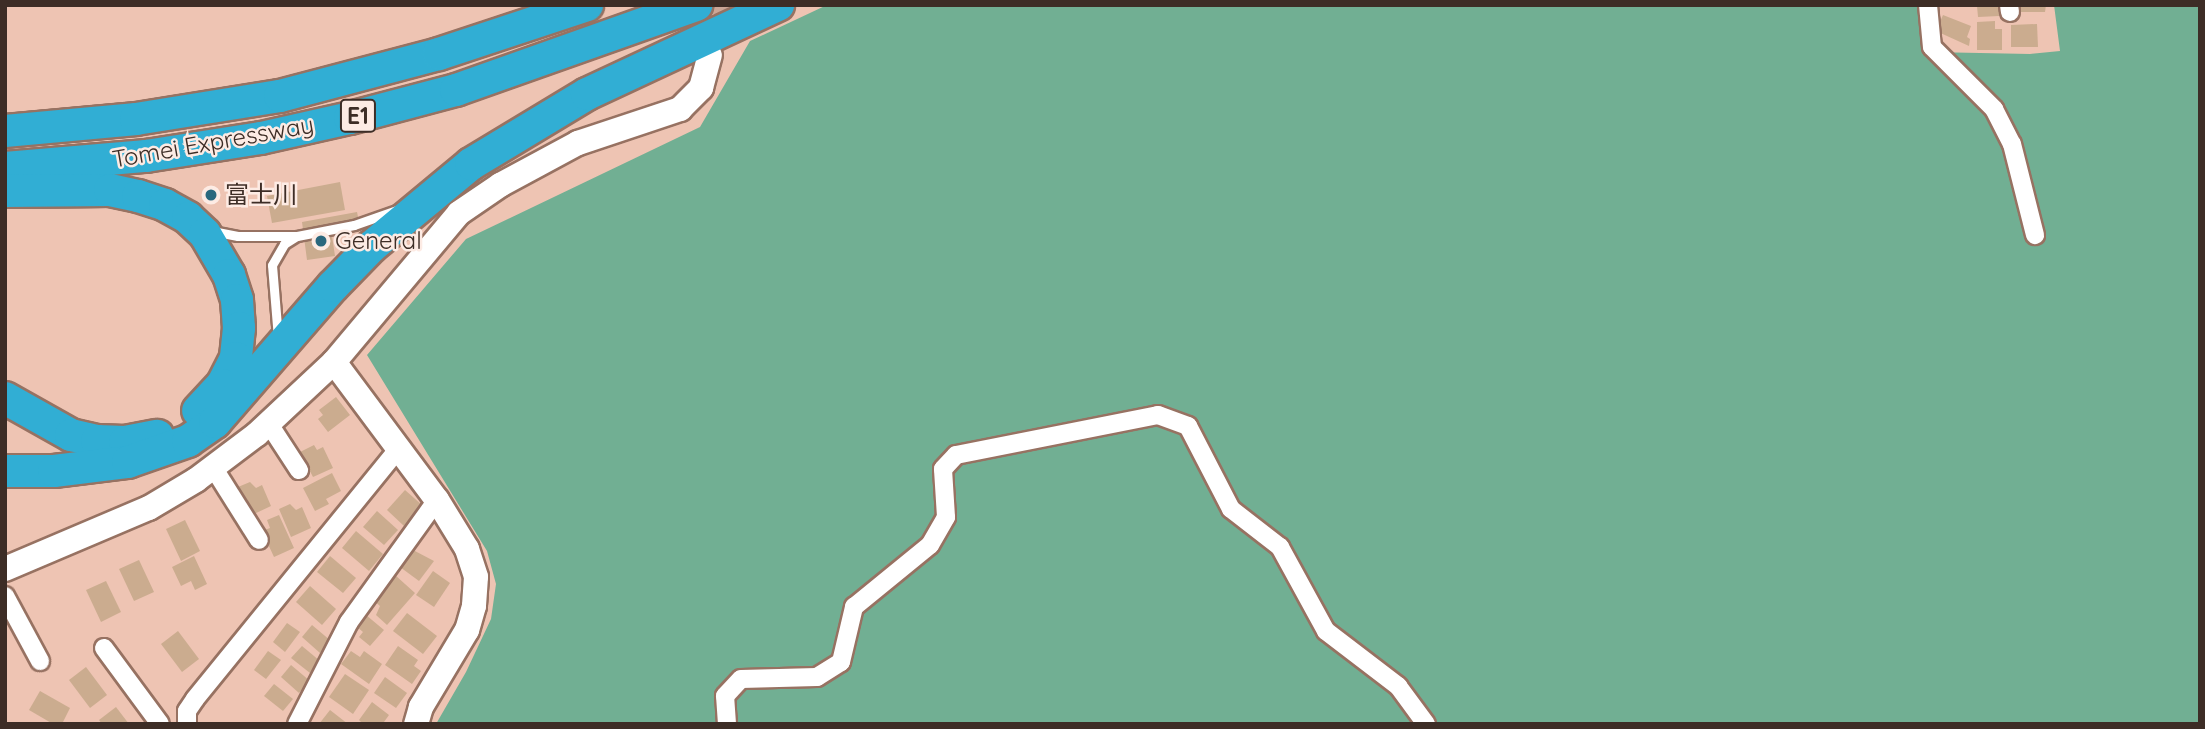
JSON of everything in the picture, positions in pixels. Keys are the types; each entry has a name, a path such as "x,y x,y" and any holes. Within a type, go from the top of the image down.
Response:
{"highway":[{"name":"Tomei Expressway","path":"5,131 136,119 280,96 439,54 587,5"},
{"name":"Tomei Expressway","path":"5,168 146,156 261,138 350,118 456,90 696,5"},
{"path":"5,471 92,468 157,454 188,442 215,422 352,266 436,191 471,164 587,93 778,5"},
{"path":"5,191 110,190 165,205 188,218 218,252 237,300 239,328 236,358 222,385 205,405 182,424 164,433 125,442 97,441 71,435 5,398"}],"street":[{"path":"1928,5 1932,47 1994,109 2012,144 2035,235"},
{"path":"5,569 149,509 213,467 269,424 334,362 459,213 500,185 578,143 680,109 701,88 710,55"},
{"path":"334,362 437,500 467,548 476,577 474,606 467,630 421,707 416,724"},
{"path":"727,724 725,696 741,679 817,677 841,662 854,607 930,545 946,517 943,470 956,456 1158,415 1188,426 1231,509 1280,547 1326,631 1398,686 1426,724"},
{"path":"269,424 299,470"},
{"path":"184,721 195,699 399,448"},
{"path":"213,467 259,540"},
{"path":"297,724 349,622 437,500"},
{"path":"5,596 40,661"},
{"path":"104,648 160,724"}],"lane":[{"path":"188,218 218,233 238,236 297,236 354,225 436,191"},
{"path":"273,357 278,334 272,265 276,253 297,236"}],"green space":[{"path":"827,5 1922,5 1930,52 2030,54 2060,51 2054,5 2200,5 2200,724 436,724 466,672 491,619 496,584 487,551 367,355 466,239 700,127 750,41"}],"building":[{"path":"2019,5 2046,5 2045,12 2019,12"},
{"path":"1977,6 1999,6 1999,16 1978,17"},
{"path":"1943,15 1971,26 1967,37 1970,39 1969,46 1936,31"},
{"path":"1995,21 1995,29 2002,29 2002,50 1977,50 1977,22"},
{"path":"2037,24 2038,47 2011,47 2011,25"},
{"path":"340,182 345,210 272,223 267,196"},
{"path":"357,212 361,231 332,236 335,256 307,260 302,222"},
{"path":"336,397 350,415 328,432 318,419 323,415 319,410"},
{"path":"314,445 317,450 323,447 333,468 313,477 300,452"},
{"path":"332,473 341,491 326,499 329,504 315,511 303,488"},
{"path":"250,482 256,488 262,485 271,506 252,515 238,487"},
{"path":"405,490 422,505 404,526 387,510"},
{"path":"290,504 296,510 302,507 311,528 291,537 279,509"},
{"path":"377,511 398,530 384,545 363,527"},
{"path":"279,515 294,548 274,557 262,531 270,528 267,520"},
{"path":"185,520 200,551 181,561 166,529"},
{"path":"356,531 383,554 369,571 342,548"},
{"path":"413,550 434,561 419,581 400,567"},
{"path":"194,556 207,584 195,590 191,581 181,586 172,567"},
{"path":"330,556 356,578 343,593 317,572"},
{"path":"139,560 154,592 134,601 119,569"},
{"path":"433,571 450,583 434,607 416,595"},
{"path":"395,575 415,593 387,625 376,615 380,606 373,600"},
{"path":"106,581 121,612 101,622 86,590"},
{"path":"310,586 336,609 322,625 296,602"},
{"path":"407,613 437,636 423,654 393,631"},
{"path":"366,615 384,630 370,646 359,637 363,632 356,626"},
{"path":"287,623 300,632 285,652 273,642"},
{"path":"312,625 331,641 320,653 302,637"},
{"path":"178,631 199,659 182,672 161,644"},
{"path":"302,646 320,661 310,673 291,658"},
{"path":"398,646 418,660 414,666 421,671 412,684 385,665"},
{"path":"268,651 281,660 266,679 254,670"},
{"path":"351,651 360,657 364,651 382,664 369,684 341,664"},
{"path":"291,665 310,681 299,693 281,677"},
{"path":"86,667 107,695 90,708 69,680"},
{"path":"345,674 369,690 353,714 329,697"},
{"path":"385,677 407,693 396,708 374,693"},
{"path":"274,684 293,699 283,711 264,696"},
{"path":"40,691 70,708 62,724 53,724 29,710"},
{"path":"372,702 389,715 384,722 387,724 363,724 359,720"},
{"path":"116,707 129,724 102,724 99,720"},
{"path":"330,710 348,724 319,724"}],"tunnel":[{"path":"711,50 717,5"}],"place":[{"name":"富士川","path":"211,195"},
{"name":"General","path":"321,241"}]}
